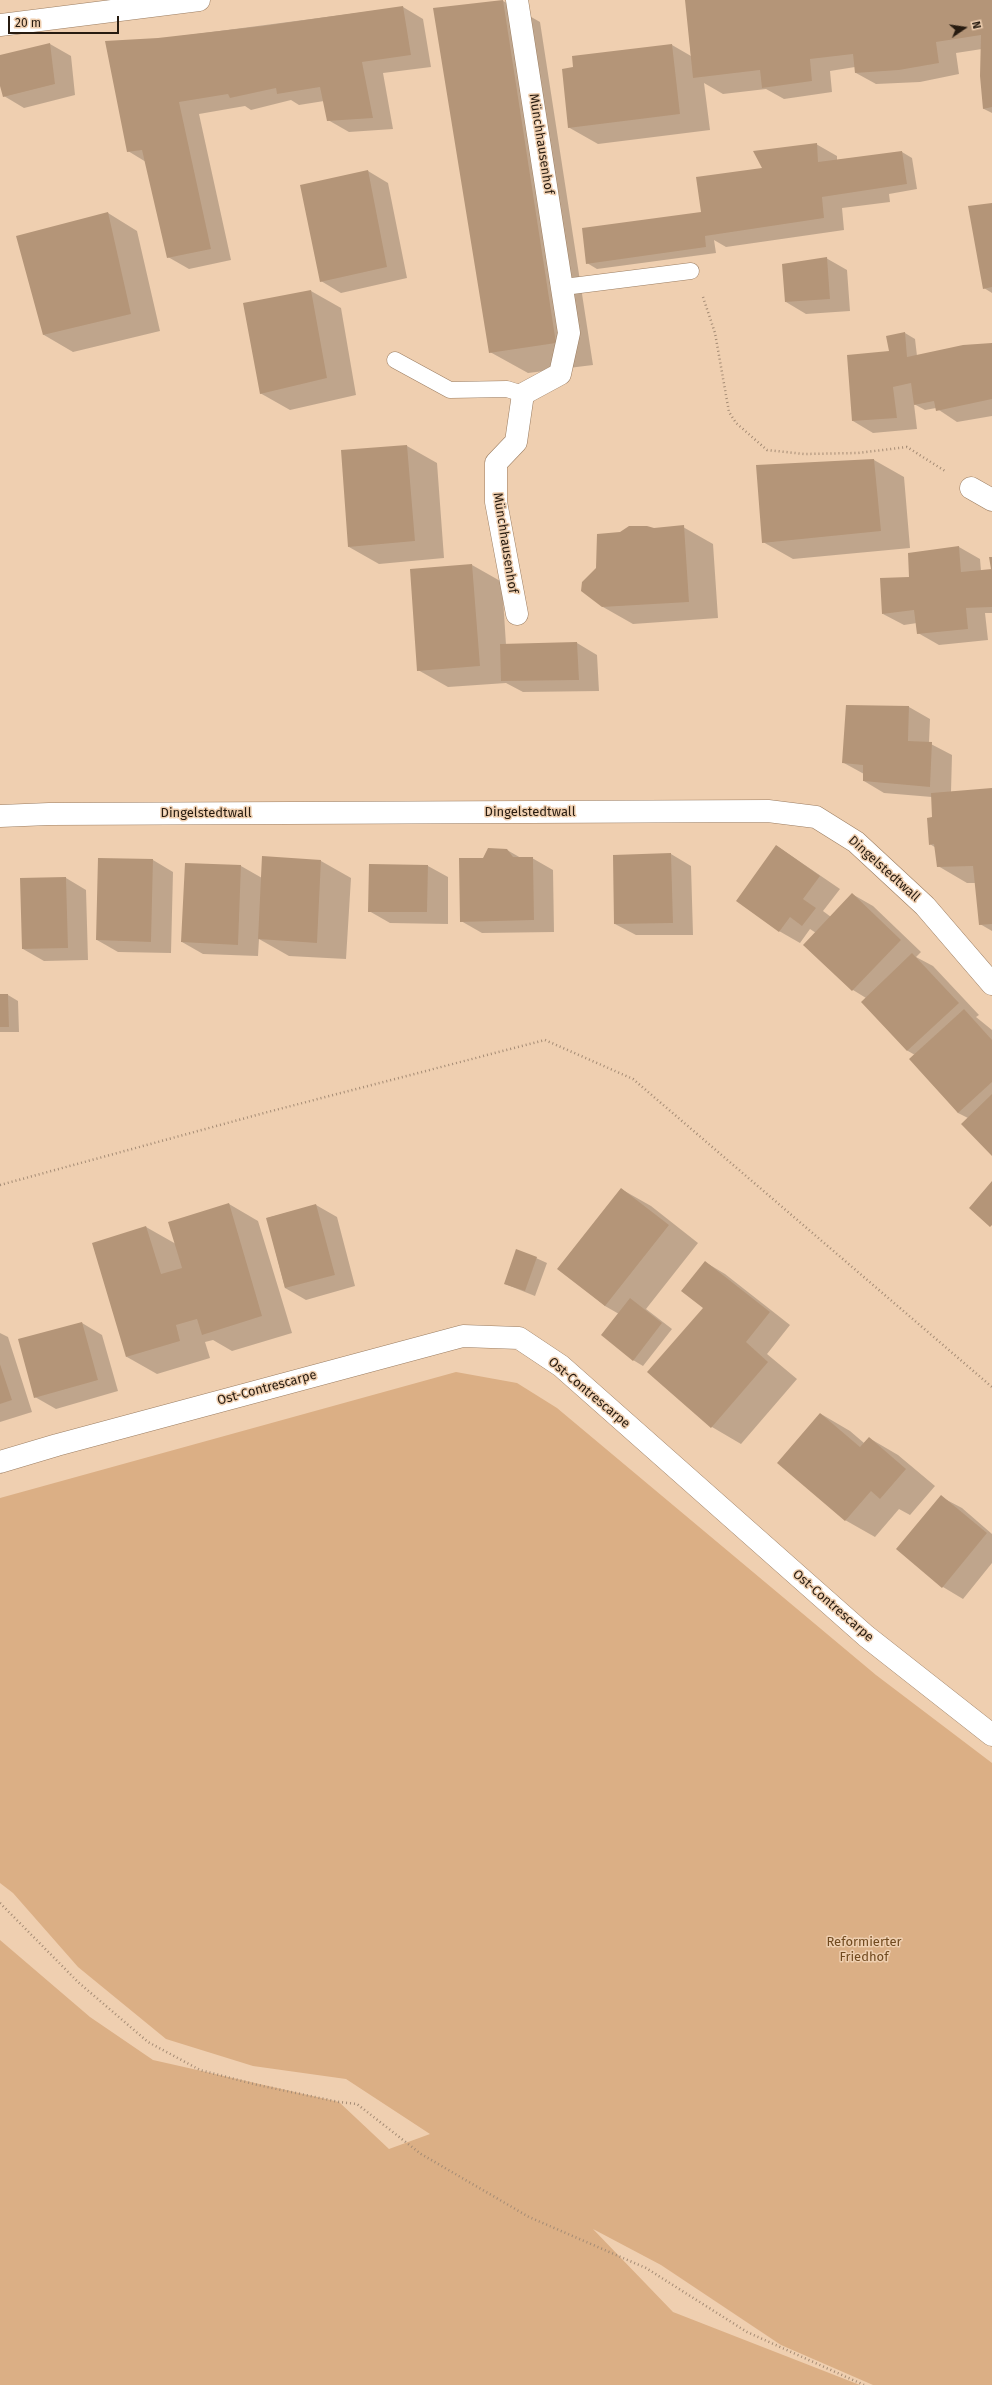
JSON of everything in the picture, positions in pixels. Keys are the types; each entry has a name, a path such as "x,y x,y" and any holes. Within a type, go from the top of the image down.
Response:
{"street":[{"path":"0,25 199,0"},
{"name":"Münchhausenhof","path":"517,0 564,287 569,333 560,374 523,394 516,442 496,463 496,502 517,614"},
{"path":"971,488 992,500"},
{"name":"Dingelstedtwall","path":"0,816 49,814 768,811 816,817 856,842 925,906 992,984"},
{"name":"Ost-Contrescarpe","path":"0,1462 57,1445 463,1336 519,1338 561,1366 866,1636 992,1735"}],"lane":[{"path":"564,287 691,271"},
{"path":"395,360 450,390 507,389 523,394"}],"path":[{"path":"691,271 707,306 715,333 728,412 736,423 767,450 804,454 858,453 906,447 971,488"},
{"path":"0,1185 256,1115 544,1040 634,1079 992,1387"},
{"path":"0,1903 78,1982 148,2042 200,2070 258,2085 339,2102 357,2104 421,2154 529,2217 646,2268 747,2332 864,2385"}],"green space":[{"name":"Reformierter Friedhof","path":"456,1372 517,1383 557,1408 876,1675 992,1763 992,2385 873,2385 781,2345 661,2265 593,2229 673,2312 860,2385 0,2385 0,1940 90,2017 153,2060 339,2102 389,2149 430,2134 346,2079 253,2066 166,2039 78,1967 13,1893 0,1883 0,1498"}],"building":[{"path":"503,0 556,343 489,353 433,8"},
{"path":"685,0 992,0 992,107 983,109 980,76 981,35 936,42 939,63 899,70 855,73 853,54 810,59 812,81 762,88 760,70 693,78"},
{"path":"403,6 411,55 362,62 373,118 327,121 320,87 277,94 276,88 230,98 228,94 179,102 211,249 167,258 142,150 127,152 105,41 158,38 263,26"},
{"path":"50,43 55,84 3,97 0,86 0,55"},
{"path":"672,44 680,114 568,128 562,69 573,67 572,56"},
{"path":"817,143 818,162 902,151 907,184 822,197 824,218 705,236 706,247 586,264 582,228 701,212 696,177 762,168 753,151"},
{"path":"368,170 387,267 320,282 300,185"},
{"path":"992,203 992,287 983,289 968,206"},
{"path":"108,212 131,314 43,335 16,236"},
{"path":"827,257 830,299 785,302 782,264"},
{"path":"311,290 327,378 260,394 243,303"},
{"path":"905,332 907,357 963,345 992,343 992,399 936,411 934,401 914,405 911,383 893,387 897,418 852,421 847,355 889,351 886,336"},
{"path":"407,445 415,541 348,547 341,450"},
{"path":"874,459 881,531 762,543 756,465"},
{"path":"684,525 689,602 602,607 581,591 582,582 596,568 597,534 620,532 629,526 647,526 654,528"},
{"path":"959,546 961,572 992,569 992,607 966,608 968,629 917,634 914,610 882,614 880,578 909,577 908,553"},
{"path":"989,557 992,557 992,569 991,569"},
{"path":"472,564 480,666 417,671 410,569"},
{"path":"577,642 579,680 501,681 500,644"},
{"path":"846,705 909,706 908,741 932,742 930,787 863,781 863,765 842,763"},
{"path":"992,788 992,924 979,925 973,866 937,867 934,844 929,845 927,818 932,817 931,793"},
{"path":"776,845 820,876 803,899 816,908 802,926 790,917 779,932 736,901"},
{"path":"488,848 507,849 513,857 533,857 534,920 460,922 459,858 483,858"},
{"path":"671,853 673,923 614,924 613,855"},
{"path":"262,856 321,860 317,943 258,939"},
{"path":"98,858 153,859 151,942 96,940"},
{"path":"185,863 241,865 238,945 181,942"},
{"path":"369,864 428,865 427,912 368,912"},
{"path":"66,877 68,948 22,949 20,878"},
{"path":"852,893 901,940 852,991 803,945"},
{"path":"912,953 959,1003 907,1051 861,1002"},
{"path":"0,994 8,994 9,1027 0,1027"},
{"path":"964,1009 992,1040 992,1082 958,1113 909,1059"},
{"path":"992,1094 992,1156 961,1124"},
{"path":"992,1181 992,1225 990,1227 969,1208"},
{"path":"621,1188 669,1225 605,1306 557,1269"},
{"path":"229,1203 262,1316 202,1335 197,1319 176,1325 180,1341 126,1357 92,1243 146,1226 161,1274 182,1268 168,1222"},
{"path":"316,1204 335,1275 285,1288 266,1218"},
{"path":"516,1249 537,1257 525,1291 504,1284"},
{"path":"705,1261 770,1312 746,1342 768,1362 711,1428 647,1372 703,1308 681,1291"},
{"path":"630,1298 662,1323 633,1361 601,1335"},
{"path":"82,1322 98,1380 34,1398 18,1339"},
{"path":"0,1364 12,1400 0,1404"},
{"path":"820,1413 860,1447 869,1437 906,1469 880,1499 871,1491 845,1521 777,1463"},
{"path":"941,1495 987,1533 942,1588 896,1549"}]}
